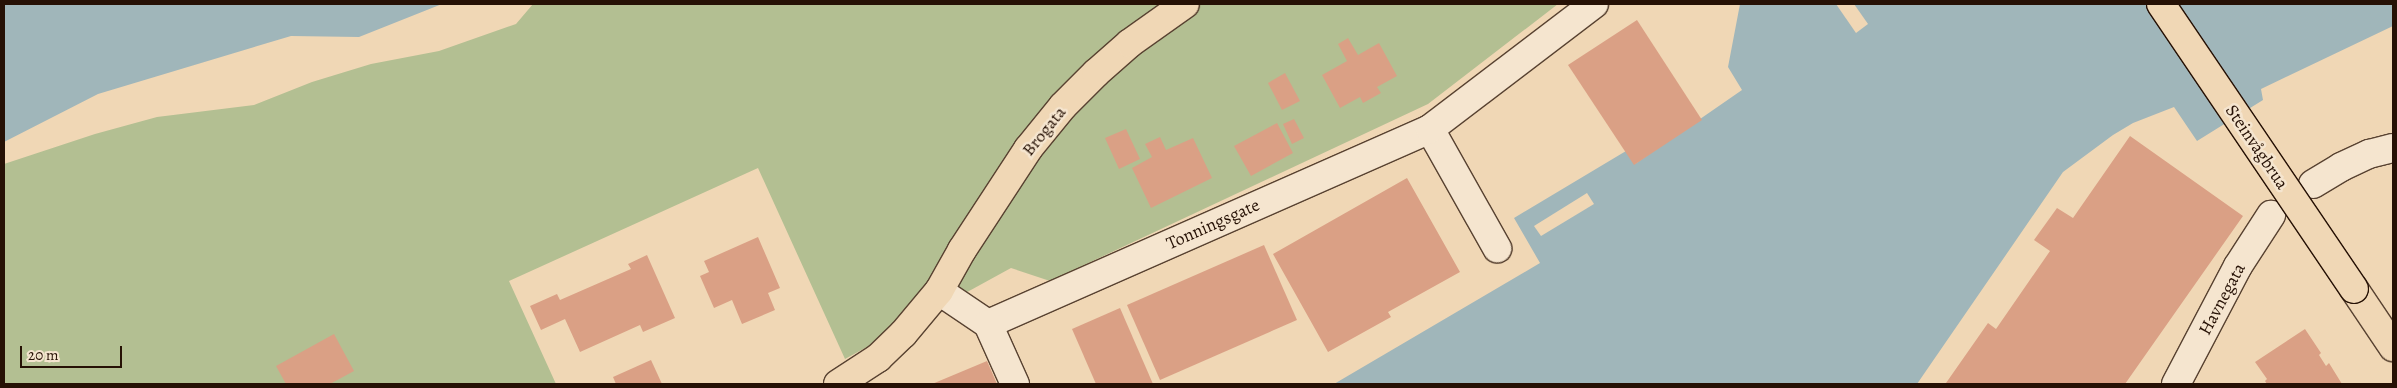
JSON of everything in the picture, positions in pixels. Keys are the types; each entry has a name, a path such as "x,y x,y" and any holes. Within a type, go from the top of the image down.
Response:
{"main road":[{"name":"Brogata","path":"939,291 962,250 1028,149 1063,106 1130,43 1185,4"},
{"name":"Steinvågbrua","path":"2161,4 2393,347"},
{"path":"838,384 878,358 903,334 939,291"}],"street":[{"name":"Tonningsgate","path":"988,324 1430,129 1594,4"},
{"path":"1430,129 1497,248"},
{"path":"2313,184 2341,167 2369,154 2393,148"},
{"name":"Havnegata","path":"2176,384 2238,266 2271,215"},
{"path":"939,291 988,324 1015,384"}],"green space":[{"path":"533,4 1558,4 1428,104 1050,281 1011,268 845,359 758,168 509,281 556,384 4,384 4,164 95,134 157,117 254,105 312,82 371,64 439,51 516,24"}],"water":[{"path":"4,4 442,4 359,37 291,36 98,94 4,142"},
{"path":"1740,4 2393,4 2393,26 2261,89 2263,100 2197,141 2174,107 2133,123 2113,135 2063,172 1917,384 1334,384 1540,263 1514,218 1626,151 1635,164 1742,90 1728,67"}],"pier":[{"path":"1836,4 1854,4 1868,24 1856,33"},
{"path":"1587,193 1594,204 1541,236 1534,226"}],"building":[{"path":"1637,20 1702,120 1634,165 1568,65"},
{"path":"1348,38 1358,55 1379,43 1397,76 1377,87 1381,93 1363,103 1360,97 1340,108 1322,75 1347,61 1338,44"},
{"path":"1285,73 1300,101 1282,110 1268,83"},
{"path":"1294,119 1304,138 1292,144 1283,124"},
{"path":"1277,123 1293,153 1251,176 1234,146"},
{"path":"1126,129 1140,159 1119,169 1105,138"},
{"path":"2130,136 2243,216 2125,384 1946,383 1988,323 1996,329 2050,251 2034,240 2057,208 2073,218"},
{"path":"1160,137 1166,150 1193,138 1212,178 1151,208 1132,168 1152,157 1145,144"},
{"path":"1407,178 1460,272 1388,312 1391,317 1328,352 1273,254"},
{"path":"758,237 780,288 768,293 775,310 742,324 732,300 714,308 700,276 709,272 704,261"},
{"path":"1264,245 1297,320 1160,380 1127,305"},
{"path":"647,255 675,318 643,332 640,325 580,352 565,319 541,330 530,306 557,294 560,300 631,269 628,264"},
{"path":"1120,308 1153,384 1096,384 1072,329"},
{"path":"2305,329 2321,353 2319,355 2326,366 2329,363 2342,384 2267,384 2265,381 2267,379 2255,362"},
{"path":"334,334 354,371 330,384 286,384 276,366"},
{"path":"651,360 662,384 616,384 613,377"},
{"path":"987,361 997,384 932,384"}]}
